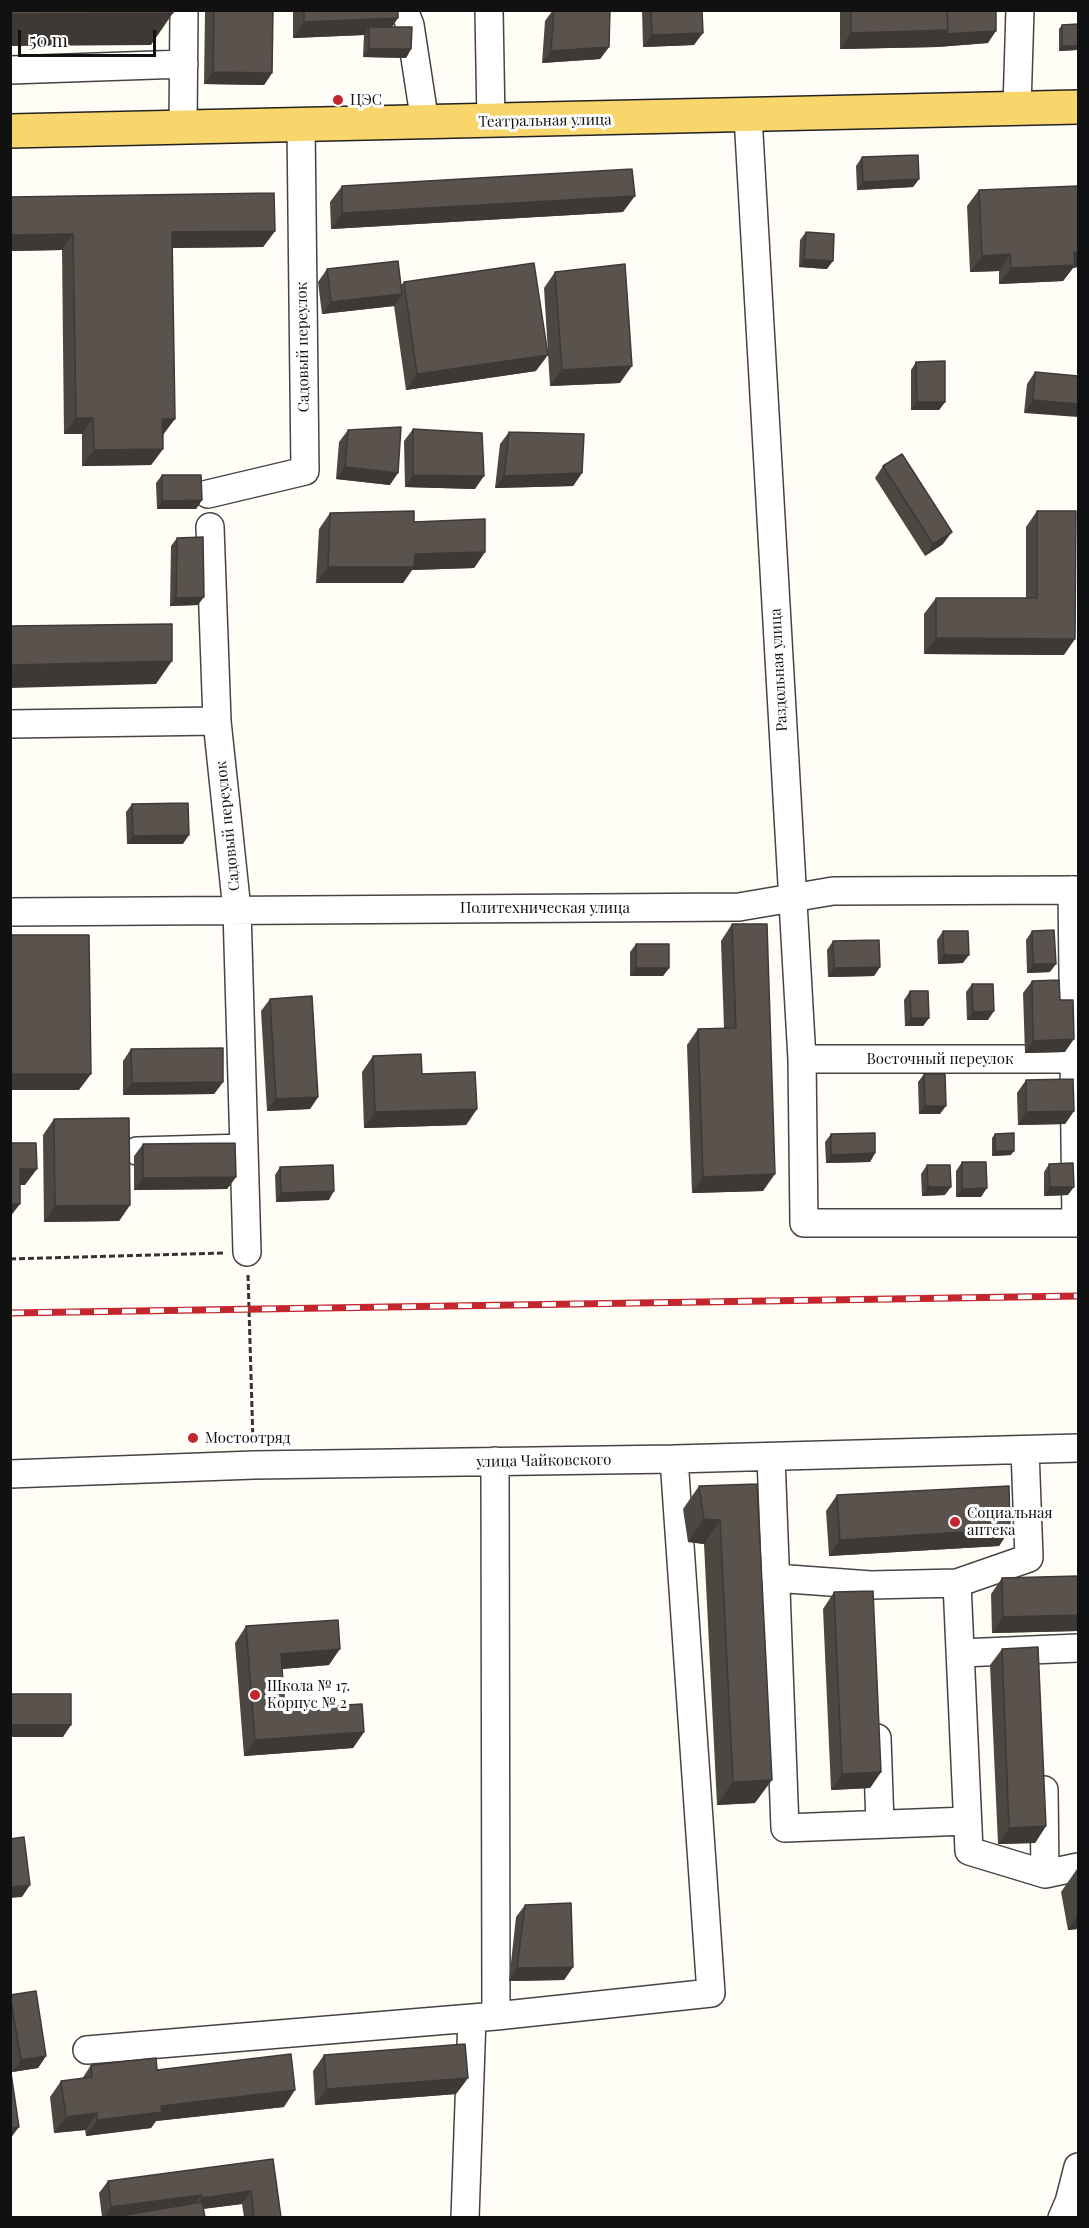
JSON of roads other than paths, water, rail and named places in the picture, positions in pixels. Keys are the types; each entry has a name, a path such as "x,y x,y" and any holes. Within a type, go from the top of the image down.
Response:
{"main road":[{"name":"Театральная улица","path":"10,131 491,122 1078,107"}],"street":[{"path":"183,128 184,10"},
{"path":"404,10 410,25 424,123"},
{"path":"489,10 491,122"},
{"path":"1017,107 1020,10"},
{"path":"10,70 184,64"},
{"name":"Раздольная улица","path":"748,116 802,1059 804,1223 1077,1223"},
{"name":"Садовый переулок","path":"208,494 305,471 301,125"},
{"name":"Садовый переулок","path":"210,527 217,721 237,910 247,1252"},
{"path":"10,724 217,721"},
{"path":"1075,890 1077,1223"},
{"name":"Политехническая улица","path":"10,912 739,907 833,891 1075,890"},
{"name":"Восточный переулок","path":"802,1059 1075,1059"},
{"path":"137,1151 244,1148"},
{"name":"улица Чайковского","path":"10,1474 254,1465 771,1457 1078,1448"},
{"path":"775,1578 872,1597 957,1583 1029,1558 1025,1450"},
{"path":"771,1457 785,1828 967,1821"},
{"path":"87,2050 484,2017 711,1993 674,1459"},
{"path":"465,2217 484,2017 495,1461"},
{"path":"957,1583 969,1851 1045,1874 1078,1867"},
{"path":"961,1653 1037,1661 1078,1648"},
{"path":"876,1716 880,1824"},
{"path":"1042,1766 1045,1874"},
{"path":"1062,2217 1069,2202 1078,2167"}],"railway":[{"path":"10,1313 1078,1296"}],"place":[{"name":"ЦЭС","path":"338,100"},
{"name":"Мостоотряд","path":"193,1438"},
{"name":"Социальная аптека","path":"955,1522"},
{"name":"Школа № 17. Корпус № 2","path":"255,1695"}]}
